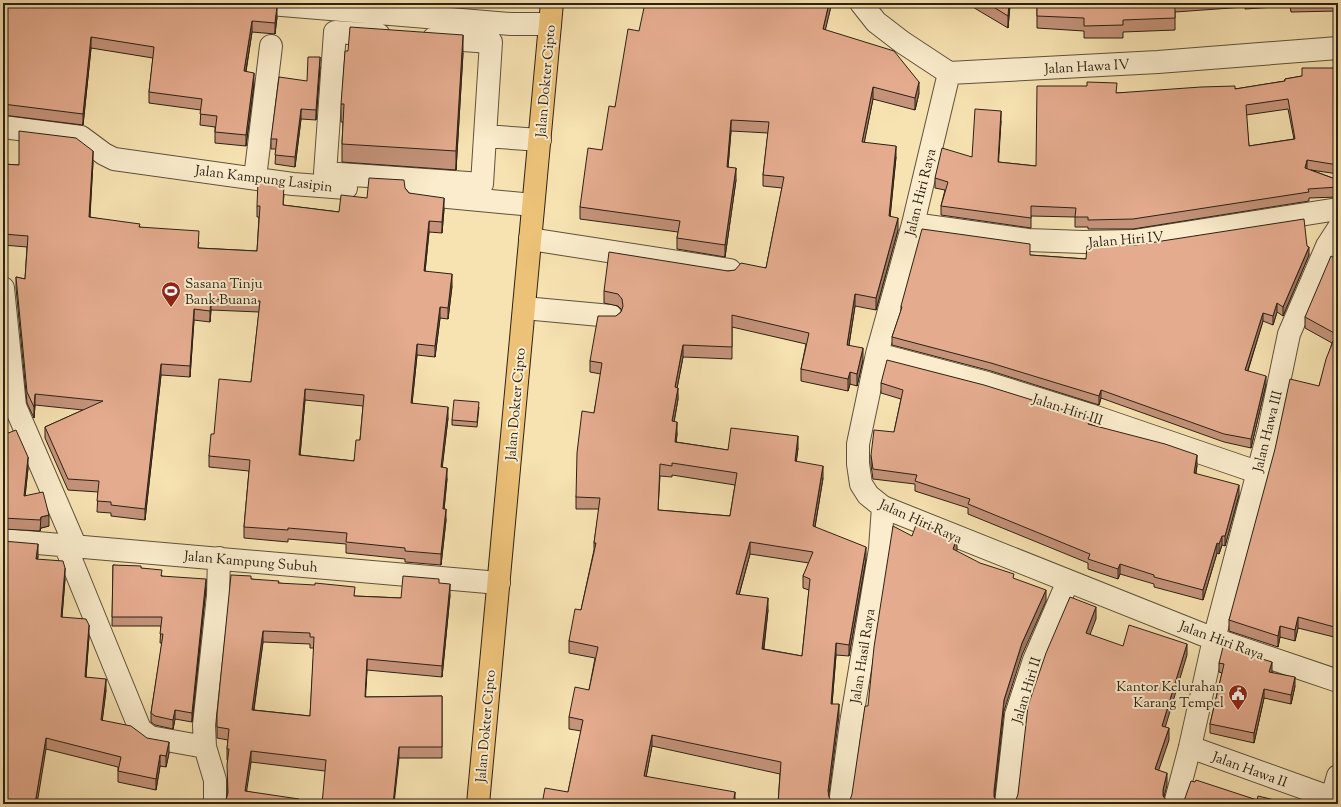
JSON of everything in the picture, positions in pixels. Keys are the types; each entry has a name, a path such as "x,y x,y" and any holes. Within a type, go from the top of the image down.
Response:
{"highway":[{"name":"Jalan Dokter Cipto","path":"478,804 552,3"}],"street":[{"path":"258,3 511,24 550,24"},
{"path":"860,3 876,22 902,42 949,72"},
{"path":"335,32 491,42 485,136 482,184 325,173 335,32"},
{"path":"255,178 271,46"},
{"name":"Jalan Hawa IV","path":"949,72 1158,62 1338,48"},
{"name":"Jalan Hiri Raya","path":"949,72 914,224 877,354 858,444 858,464 861,484 868,495 883,507 1214,639 1338,681"},
{"name":"Jalan Kampung Lasipin","path":"3,128 80,137 104,154 114,159 293,184 533,205"},
{"path":"485,136 540,140"},
{"name":"Jalan Hiri IV","path":"914,224 1028,240 1082,242 1126,241 1338,208"},
{"name":"Jalan Hawa III","path":"1175,804 1190,747 1214,639 1269,430 1289,334 1327,246 1338,229"},
{"path":"530,238 730,270"},
{"path":"3,288 7,373 15,406 140,729 150,737 205,746"},
{"path":"524,308 611,316"},
{"name":"Jalan Hiri III","path":"877,354 987,383 1090,415 1257,472"},
{"name":"Jalan Hasil Raya","path":"840,804 851,723 880,550 883,507"},
{"name":"Jalan Kampung Subuh","path":"3,540 499,583"},
{"path":"215,804 215,780 205,746 204,725 218,596 219,558"},
{"name":"Jalan Hiri II","path":"1006,804 1016,715 1034,660 1068,581"},
{"name":"Jalan Hawa II","path":"1190,747 1331,801"},
{"path":"1331,801 1338,776"}],"building":[{"path":"3,3 254,3 277,6 275,23 252,21 244,71 254,73 246,135 215,132 217,116 200,114 202,99 149,92 154,47 91,37 83,114 3,104"},
{"path":"645,3 829,3 823,29 894,51 919,82 915,98 873,87 862,142 896,146 889,216 898,218 876,298 855,294 847,345 863,348 857,374 850,372 848,379 801,369 809,333 732,315 732,347 683,345 675,387 678,388 672,421 677,422 675,442 728,450 731,428 798,436 795,461 823,466 813,526 866,547 849,645 836,643 831,704 839,704 828,791 832,802 837,804 778,804 781,762 652,735 644,776 735,792 733,804 542,804 545,788 568,792 583,720 569,717 575,687 589,690 598,647 569,641 575,609 581,610 596,543 594,543 600,498 576,497 577,453 582,411 594,413 602,363 590,361 598,316 616,316 621,312 623,306 622,299 618,294 604,291 609,252 728,271 735,270 741,263 766,268 784,177 763,175 769,122 731,120 727,167 736,168 725,245 677,238 680,221 580,207 588,148 602,150 609,106 615,107 628,29 639,31","holes":["672,463 737,473 730,516 658,510 660,464 672,466","750,542 813,552 803,576 810,579 802,656 762,649 768,598 736,594"]},
{"path":"987,3 1009,3 1008,16"},
{"path":"1037,3 1175,3 1175,18 1123,20 1123,25 1084,26 1084,18 1037,16"},
{"path":"350,27 463,35 456,151 342,144 344,104 341,104 345,51 348,51"},
{"path":"308,57 320,57 316,110 301,109 295,157 275,155 277,139 271,139 279,77 307,81"},
{"path":"1302,68 1338,68 1338,165 1307,160 1305,168 1338,180 1338,187 1308,189 1309,192 1133,219 1088,220 1088,217 1075,217 1076,208 1031,206 1031,218 941,206 948,182 935,178 942,148 972,157 975,109 1001,111 998,162 1036,166 1037,86 1087,86 1087,82 1117,83 1116,93 1201,87 1235,86 1235,89 1285,81 1285,79 1302,76","holes":["1288,99 1295,139 1249,146 1246,105"]},
{"path":"19,131 76,138 93,151 89,217 140,224 139,227 199,231 198,248 257,251 260,206 257,206 258,181 284,184 283,205 339,212 341,195 367,198 369,178 404,180 405,188 409,193 444,198 442,222 429,221 424,271 452,274 448,308 440,307 435,346 417,344 411,403 448,407 441,467 447,468 443,509 446,509 441,554 405,551 405,548 346,542 347,533 288,528 288,530 244,527 250,460 209,456 211,434 214,434 219,379 251,382 260,301 211,299 210,311 194,309 190,366 161,364 145,509 111,505 111,502 97,501 99,481 68,479 45,427 103,401 35,394 34,407 27,392 16,277 25,279 28,236 3,234 3,164 19,165","holes":["305,389 364,395 360,440 356,440 354,461 299,455"]},
{"path":"1304,219 1307,246 1309,247 1283,307 1277,303 1273,316 1263,313 1245,370 1266,376 1251,439 1224,434 1101,390 1099,396 991,363 892,337 902,307 901,306 922,229 1030,244 1030,255 1086,259 1087,246 1136,245"},
{"path":"1331,256 1338,260 1338,628 1298,617 1295,630 1280,626 1278,636 1229,620 1275,449 1290,379 1319,386 1326,359 1336,334 1305,317"},
{"path":"887,360 984,385 1090,418 1088,424 1165,444 1197,455 1194,473 1239,485 1225,536 1222,536 1219,544 1217,543 1203,590 1154,577 1154,575 1120,564 1118,569 1088,559 1090,554 968,504 970,499 915,481 917,475 873,469 871,455 874,430 894,432 903,390 881,383"},
{"path":"454,400 479,402 477,422 452,420"},
{"path":"16,430 28,457 24,496 43,492 49,515 41,517 40,520 3,518 3,435"},
{"path":"917,522 957,538 953,549 980,563 1014,574 1013,578 1046,590 1022,643 1004,700 994,791 994,797 998,802 1003,804 844,804 850,800 852,794 865,706 868,706 874,647 893,526 912,536"},
{"path":"3,541 38,544 36,559 63,561 65,568 61,617 86,619 89,625 85,677 106,679 101,720 131,726 147,738 169,742 166,756 160,755 156,779 118,771 121,757 46,738 35,804 3,804"},
{"path":"113,565 141,566 141,568 162,570 161,576 206,579 192,713 175,710 173,720 155,716 151,713 163,634 160,634 162,617 112,617"},
{"path":"231,575 251,576 251,579 279,581 278,583 315,585 315,583 355,587 354,596 401,598 403,576 439,579 439,583 450,584 442,666 367,659 365,697 442,696 442,747 399,747 393,804 322,804 326,760 251,751 245,791 299,799 298,804 221,804 226,800 228,793 227,765 229,749 227,749 229,729 217,727","holes":["263,631 310,633 310,637 314,637 310,716 252,710"]},
{"path":"1070,597 1096,607 1086,633 1123,646 1129,625 1187,644 1162,726 1169,728 1155,769 1167,773 1163,796 1171,804 1010,804 1016,800 1018,794 1028,706 1046,653"},
{"path":"1223,647 1272,662 1269,672 1295,677 1291,695 1264,689 1254,733 1210,724 1224,664 1219,663"},
{"path":"1196,780 1257,800 1258,796 1291,804 1179,804 1184,801 1191,781 1195,782"}],"place":[{"name":"Sasana Tinju Bank Buana","path":"171,308"},
{"name":"Kantor Kelurahan Karang Tempel","path":"1238,711"}]}
